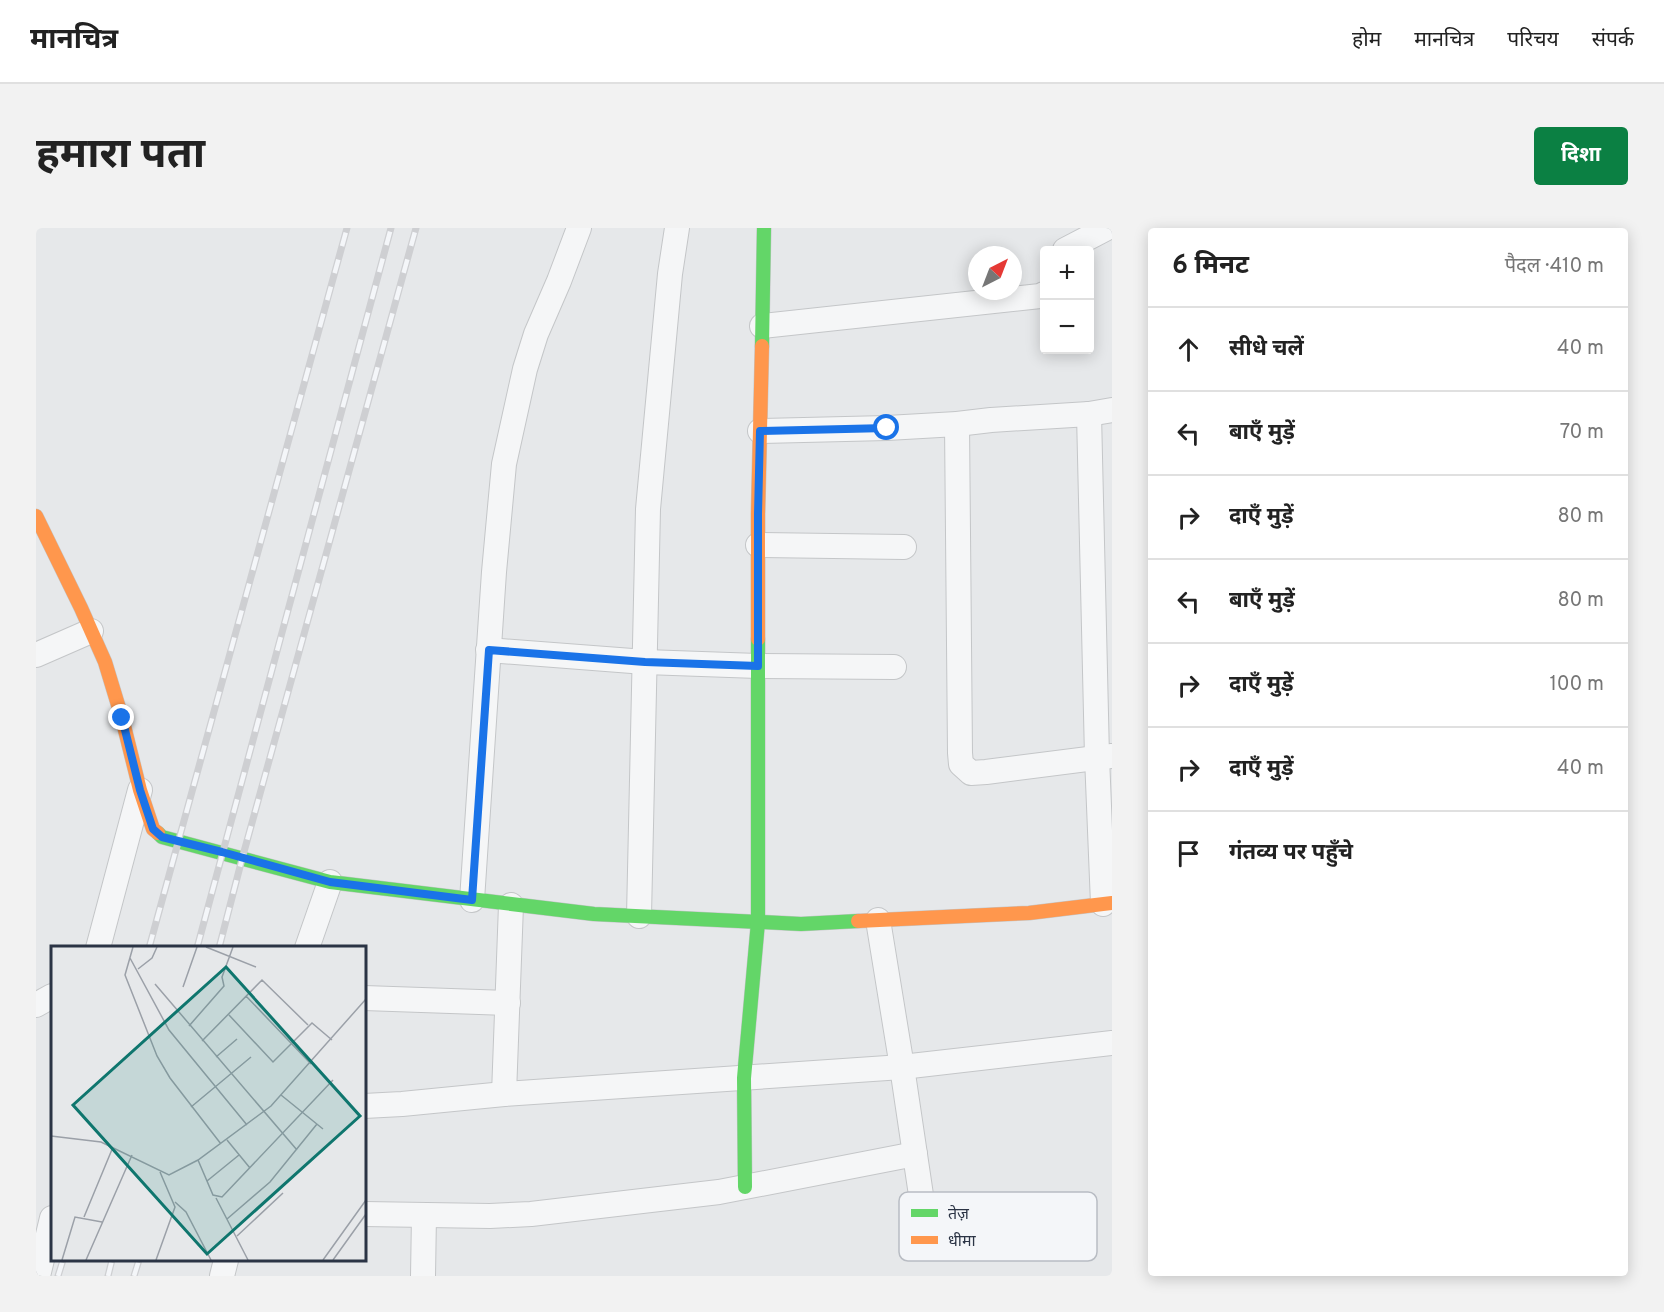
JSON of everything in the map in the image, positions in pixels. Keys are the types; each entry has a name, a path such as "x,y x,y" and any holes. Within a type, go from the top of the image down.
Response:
{"street":[{"path":"472,900 494,572 504,464 525,369 536,334 579,228"},
{"path":"639,916 648,509 669,285 677,228"},
{"path":"745,1187 744,1078 758,922 758,545 764,228"},
{"path":"1073,246 1107,228"},
{"path":"762,326 1040,295"},
{"path":"39,529 105,662 140,790 153,829 162,837 330,882 594,914 801,924 1029,913 1107,903 1100,412 887,428 760,431"},
{"path":"957,424 961,764 971,773 1105,757"},
{"path":"758,545 904,548"},
{"path":"36,655 91,631"},
{"path":"489,650 645,662 894,667"},
{"path":"99,946 140,790"},
{"path":"308,946 330,882"},
{"path":"504,1094 511,905"},
{"path":"878,920 921,1192"},
{"path":"36,1005 51,997"},
{"path":"366,998 507,1004"},
{"path":"366,1106 504,1094 902,1067 1112,1043"},
{"path":"366,1214 490,1216 531,1214 707,1194 915,1154"},
{"path":"423,1276 424,1215"},
{"path":"38,1276 51,1222"},
{"path":"222,1276 226,1261"}],"railway":[{"path":"150,946 347,228"},
{"path":"198,946 391,228"},
{"path":"220,946 416,228"},
{"path":"58,1276 63,1261"},
{"path":"108,1276 112,1261"},
{"path":"134,1276 139,1261"}],"traffic: fast":[{"path":"762,346 764,228"},
{"path":"745,1187 744,1078 758,922 758,639"},
{"path":"158,833 162,837 330,882 594,914 801,924 858,921"}],"traffic: slow":[{"path":"758,639 762,346"},
{"path":"36,516 105,662 140,790 153,829 158,833"},
{"path":"858,921 1029,913 1112,903"}],"route":[{"path":"122,718 140,790 153,829 162,837 330,882 472,900 489,650 645,662 758,666 760,431 887,428"}]}
